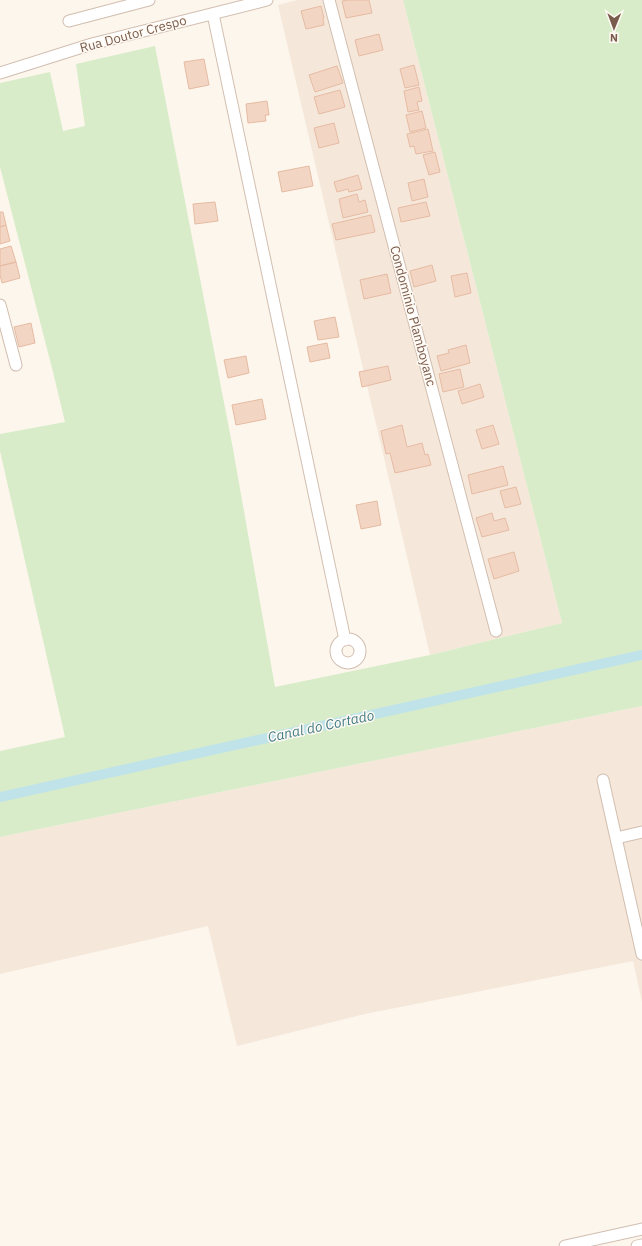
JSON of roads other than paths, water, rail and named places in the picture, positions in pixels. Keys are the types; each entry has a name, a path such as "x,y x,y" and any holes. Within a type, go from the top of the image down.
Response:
{"street":[{"path":"69,21 149,0"},
{"name":"Rua Doutor Crespo","path":"0,73 92,44 267,0"},
{"name":"Condominio Plamboyanc","path":"329,0 496,631"},
{"path":"213,14 345,640"},
{"path":"0,305 16,365"},
{"path":"603,780 642,954"},
{"path":"616,838 642,832"},
{"path":"565,1246 642,1229"},
{"path":"637,1246 642,1245"}],"waterway":[{"name":"Canal do Cortado","path":"0,797 642,655"}]}
